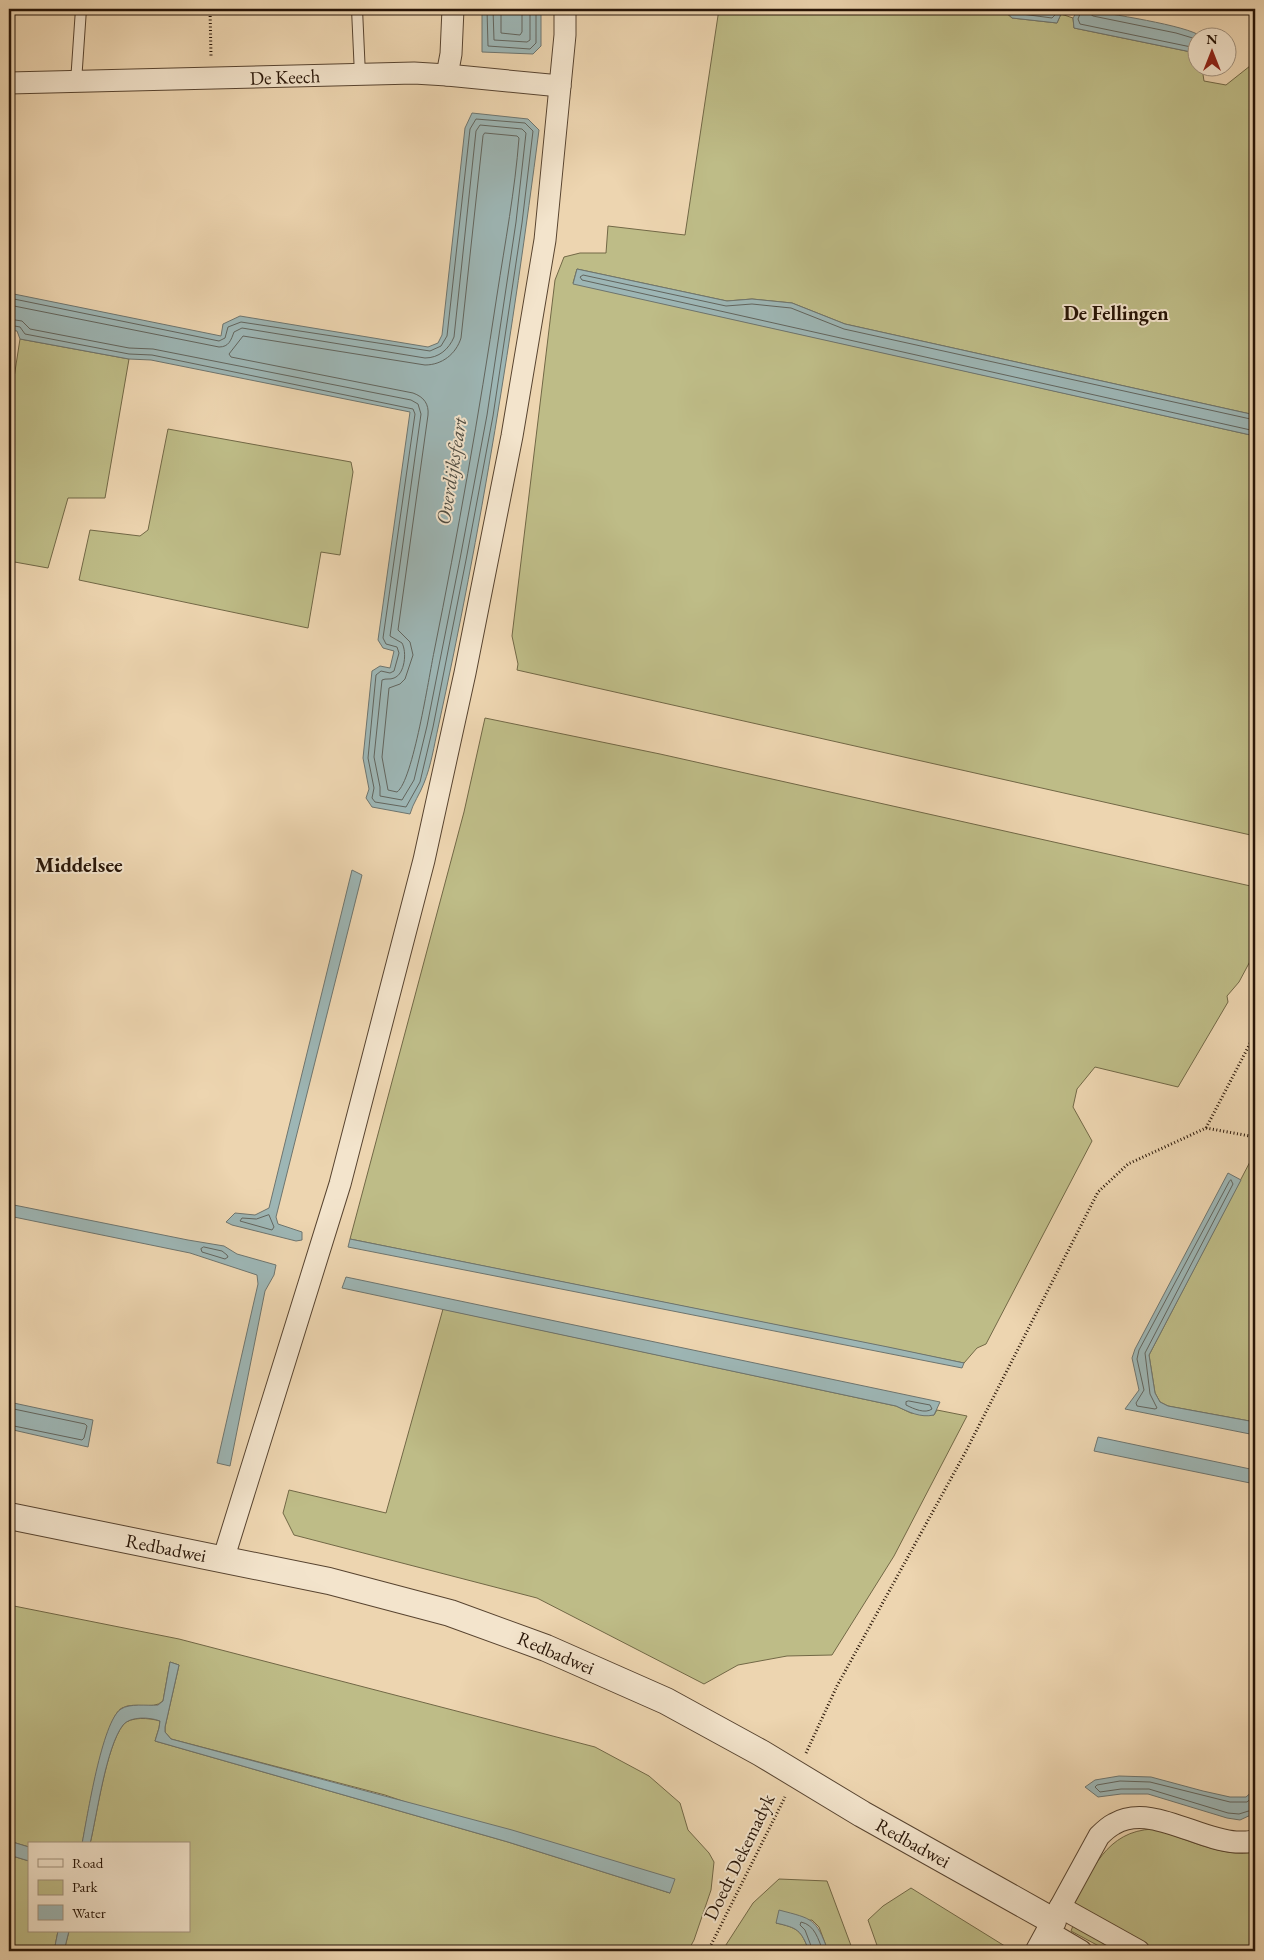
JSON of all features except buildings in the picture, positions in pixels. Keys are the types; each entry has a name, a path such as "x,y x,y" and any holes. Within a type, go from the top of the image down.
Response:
{"street":[{"path":"447,75 451,54 453,9"},
{"path":"223,1560 340,1184 418,888 465,673 512,436 545,240 565,35 565,9"},
{"name":"De Keech","path":"9,84 212,80 414,73 560,86"},
{"name":"Redbadwei","path":"9,1516 329,1581 390,1596 496,1628 556,1652 666,1701 796,1774 862,1814 1053,1920 1139,1951"},
{"path":"1036,1951 1099,1836 1114,1824 1132,1818 1153,1818 1229,1841 1251,1842 1255,1840"},
{"name":"Redbadwei","path":"1053,1920 1081,1951"}],"lane":[{"path":"76,82 81,9"},
{"path":"357,9 360,75"}],"path":[{"path":"210,9 212,80"},
{"path":"1255,1034 1206,1128 1255,1137"},
{"name":"Doedt Dekemadyk","path":"708,1951 796,1774 837,1686 965,1454 1098,1192 1128,1164 1206,1128"}],"green space":[{"path":"719,9 920,9 1006,13 1012,18 1057,23 1061,14 1073,18 1074,28 1186,51 1186,78 1204,78 1204,81 1226,85 1255,62 1255,415 845,324 792,303 752,299 727,301 577,269 573,283 1255,436 1255,836 517,670 518,664 512,636 555,280 564,257 580,253 606,253 608,226 685,235"},
{"path":"20,339 129,359 105,498 68,498 48,568 9,561 9,410"},
{"path":"168,429 351,462 353,472 340,555 321,552 308,628 79,580 90,530 140,536 148,530"},
{"path":"485,718 660,754 1255,887 1255,952 1239,982 1227,996 1228,1002 1178,1087 1095,1067 1077,1089 1073,1107 1092,1141 986,1344 977,1348 964,1363 350,1239 464,812"},
{"path":"1252,1158 1255,1159 1255,1422 1168,1406 1160,1402 1155,1393 1149,1355"},
{"path":"443,1309 896,1406 911,1413 934,1415 937,1410 967,1416 894,1556 832,1655 787,1656 738,1665 704,1684 537,1598 294,1535 283,1513 289,1490 386,1513"},
{"path":"9,1605 179,1639 595,1747 649,1776 680,1803 688,1830 709,1853 714,1862 711,1890 694,1940 688,1951 64,1951 69,1932 190,1932 190,1842 90,1842 107,1764 117,1735 126,1722 135,1719 160,1721 155,1741 508,1842 670,1893 385,1795 171,1739 165,1732 165,1727 179,1665 170,1662 163,1701 149,1706 127,1706 115,1715 97,1770 82,1842 28,1842 28,1847 9,1841"},
{"path":"1153,1829 1217,1850 1243,1853 1255,1852 1255,1946 1253,1951 1154,1951 1073,1906 1094,1866 1112,1845 1123,1837 1137,1831"},
{"path":"9,1855 28,1861 28,1932 58,1932 54,1951 9,1951"},
{"path":"779,1879 827,1881 853,1951 828,1951 819,1927 812,1920 776,1923 798,1931 804,1938 809,1951 722,1951 753,1903"},
{"path":"911,1888 1008,1948 1006,1951 913,1951 902,1948 901,1951 879,1951 868,1920 883,1906"},
{"path":"1074,1923 1125,1951 1108,1951 1071,1931"}],"water":[{"path":"482,9 541,9 541,46 533,54 482,52"},
{"path":"1004,9 1060,9 1061,14 1057,23 1012,18"},
{"path":"1084,9 1181,28 1186,30 1186,51 1074,28 1073,18 1078,10"},
{"name":"Overdijksfeart","path":"472,113 528,119 539,130 507,356 468,580 430,763 424,783 410,814 372,807 366,798 369,789 363,758 372,671 380,666 390,668 394,651 383,648 378,640 410,412 151,360 129,359 20,339 17,331 9,330 9,293 221,336 223,324 240,316 428,347 438,343 442,335 465,128"},
{"path":"577,269 727,301 752,299 792,303 845,324 1255,415 1255,436 573,284"},
{"path":"352,870 362,875 276,1217 278,1224 302,1232 302,1240 296,1241 226,1222 235,1213 255,1215 269,1208"},
{"path":"1228,1173 1241,1180 1149,1355 1155,1393 1160,1402 1168,1406 1255,1422 1255,1435 1125,1409 1139,1390 1132,1358 1135,1349"},
{"path":"9,1204 224,1246 237,1254 276,1265 274,1275 265,1291 230,1466 217,1463 258,1284 257,1275 190,1253 9,1216"},
{"path":"350,1239 964,1363 962,1368 348,1247"},
{"path":"346,1277 940,1402 934,1415 919,1415 896,1406 342,1288"},
{"path":"9,1402 93,1420 88,1447 9,1429"},
{"path":"1098,1437 1255,1470 1255,1484 1094,1451"},
{"path":"170,1662 179,1665 165,1727 165,1732 171,1739 512,1830 675,1879 670,1893 508,1842 155,1741 160,1721 146,1718 126,1722 117,1735 107,1765 90,1842 82,1842 96,1771 114,1717 125,1707 158,1705 163,1701"},
{"path":"1119,1776 1151,1777 1230,1797 1246,1797 1255,1789 1255,1813 1240,1820 1227,1818 1148,1794 1121,1794 1098,1797 1085,1787 1095,1780"},
{"path":"9,1841 28,1847 28,1861 9,1855"},
{"path":"779,1910 806,1918 812,1922 820,1932 828,1951 809,1951 804,1938 798,1931 776,1923"},
{"path":"58,1932 69,1932 64,1951 54,1951"}],"district":[{"name":"De Fellingen","path":"1116,313"},
{"name":"Middelsee","path":"79,864"}]}
